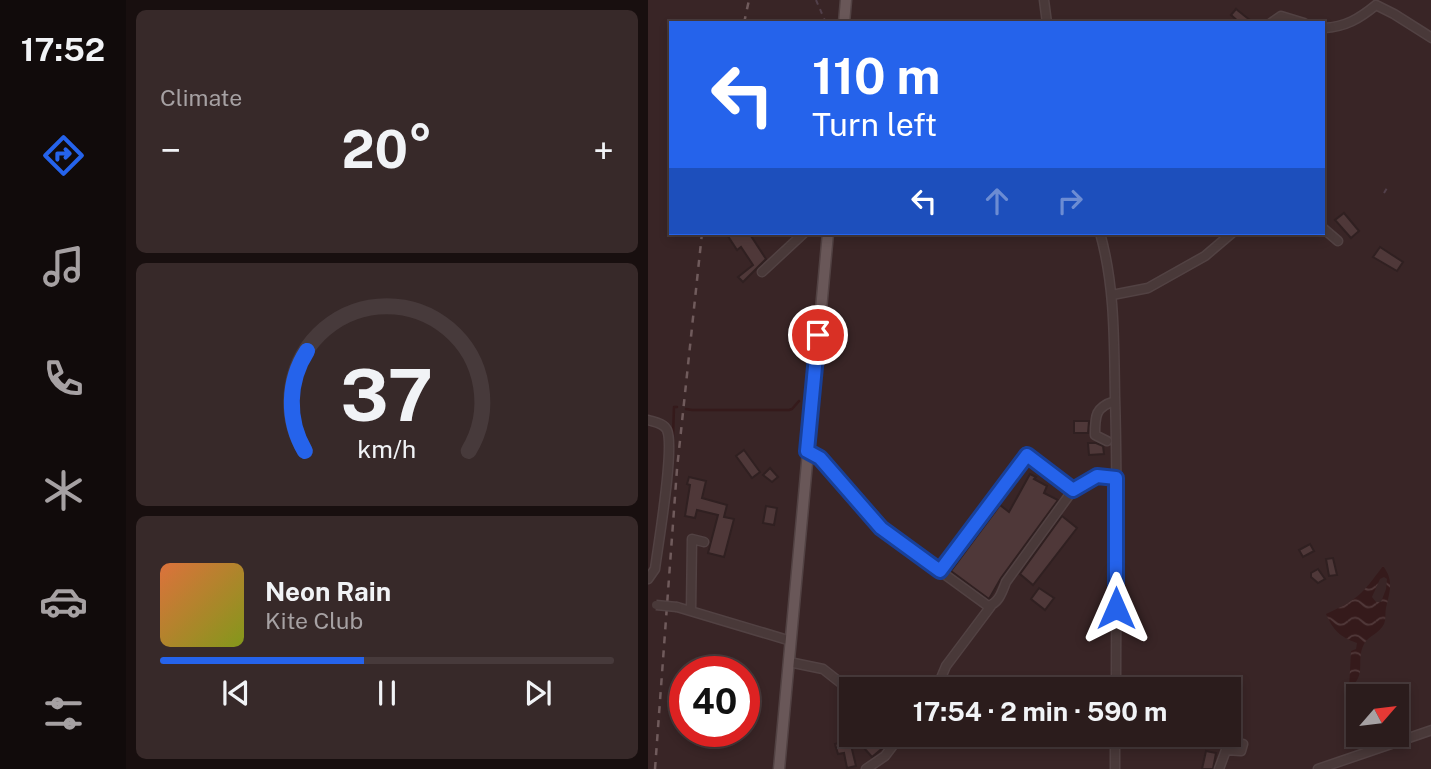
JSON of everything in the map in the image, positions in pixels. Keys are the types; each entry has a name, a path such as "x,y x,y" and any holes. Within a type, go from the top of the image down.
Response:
{"main road":[{"path":"844,21 846,0"},
{"path":"779,769 828,235"}],"street":[{"path":"1044,0 1047,21"},
{"path":"1325,28 1352,23 1376,5 1431,36"},
{"path":"1274,21 1281,16 1297,21"},
{"path":"1325,230 1339,241"},
{"path":"762,272 802,235"},
{"path":"1100,235 1112,295 1116,677"},
{"path":"1112,295 1148,288 1205,256 1230,235"},
{"path":"1107,441 1095,435 1095,417 1102,406 1115,401"},
{"path":"648,420 663,426 668,440 667,472 655,569 648,579"},
{"path":"807,451 820,458 881,528 991,606"},
{"path":"940,571 1027,455 1073,490"},
{"path":"941,677 946,666 1002,594 1006,582 1073,490 1097,476 1116,478"},
{"path":"691,611 692,538 704,542"},
{"path":"652,604 677,607 791,641"},
{"path":"789,662 823,669 839,682"},
{"path":"1318,769 1431,730"},
{"path":"1220,769 1226,750 1241,751 1243,744"},
{"path":"866,769 885,756 892,747"},
{"path":"1115,747 1115,769"}],"path":[{"path":"816,0 825,21"},
{"path":"1384,193 1387,188"}],"water":[{"path":"1383,566 1390,581 1385,622 1364,644 1360,673 1355,683 1349,684 1351,651 1356,649 1357,643 1338,632 1326,614 1353,600","holes":["1384,577 1387,579 1381,602 1376,602 1372,597 1380,579"]}],"building":[{"path":"1236,9 1251,21 1238,21 1231,15"},
{"path":"1344,213 1359,231 1351,238 1335,220"},
{"path":"727,235 750,235 766,259 743,282 738,277 753,265 741,247 737,250"},
{"path":"1380,247 1403,262 1397,271 1373,257"},
{"path":"1074,421 1089,421 1088,433 1074,433"},
{"path":"1088,443 1103,446 1104,454 1089,455"},
{"path":"744,450 760,472 752,478 736,456"},
{"path":"770,468 778,477 772,482 763,475"},
{"path":"1030,474 1047,486 1044,493 1058,500 1001,578 989,599 951,571 1000,505 1009,512"},
{"path":"689,477 706,481 702,498 727,505 724,517 734,519 724,557 708,553 718,515 697,510 695,518 685,516"},
{"path":"766,506 777,508 774,525 763,523"},
{"path":"1062,516 1077,528 1033,585 1020,574"},
{"path":"1310,544 1314,551 1303,557 1299,550"},
{"path":"1333,558 1337,575 1329,576 1326,559"},
{"path":"1318,569 1325,579 1318,583 1311,577 1311,573"},
{"path":"1039,588 1054,598 1045,610 1031,599"},
{"path":"839,743 839,747 851,747 856,766 847,768 844,753 838,754 835,744"},
{"path":"863,747 884,747 872,757"},
{"path":"1206,751 1216,753 1213,769 1202,769"}],"waterway":[{"path":"686,409 789,410 799,401"},
{"path":"673,436 674,407 677,407"}],"railway":[{"path":"744,21 749,0"},
{"path":"655,769 677,469 702,235"}],"route":[{"path":"818,335 807,451 820,458 881,528 940,571 1027,455 1073,490 1097,476 1116,478 1116,608"}]}
